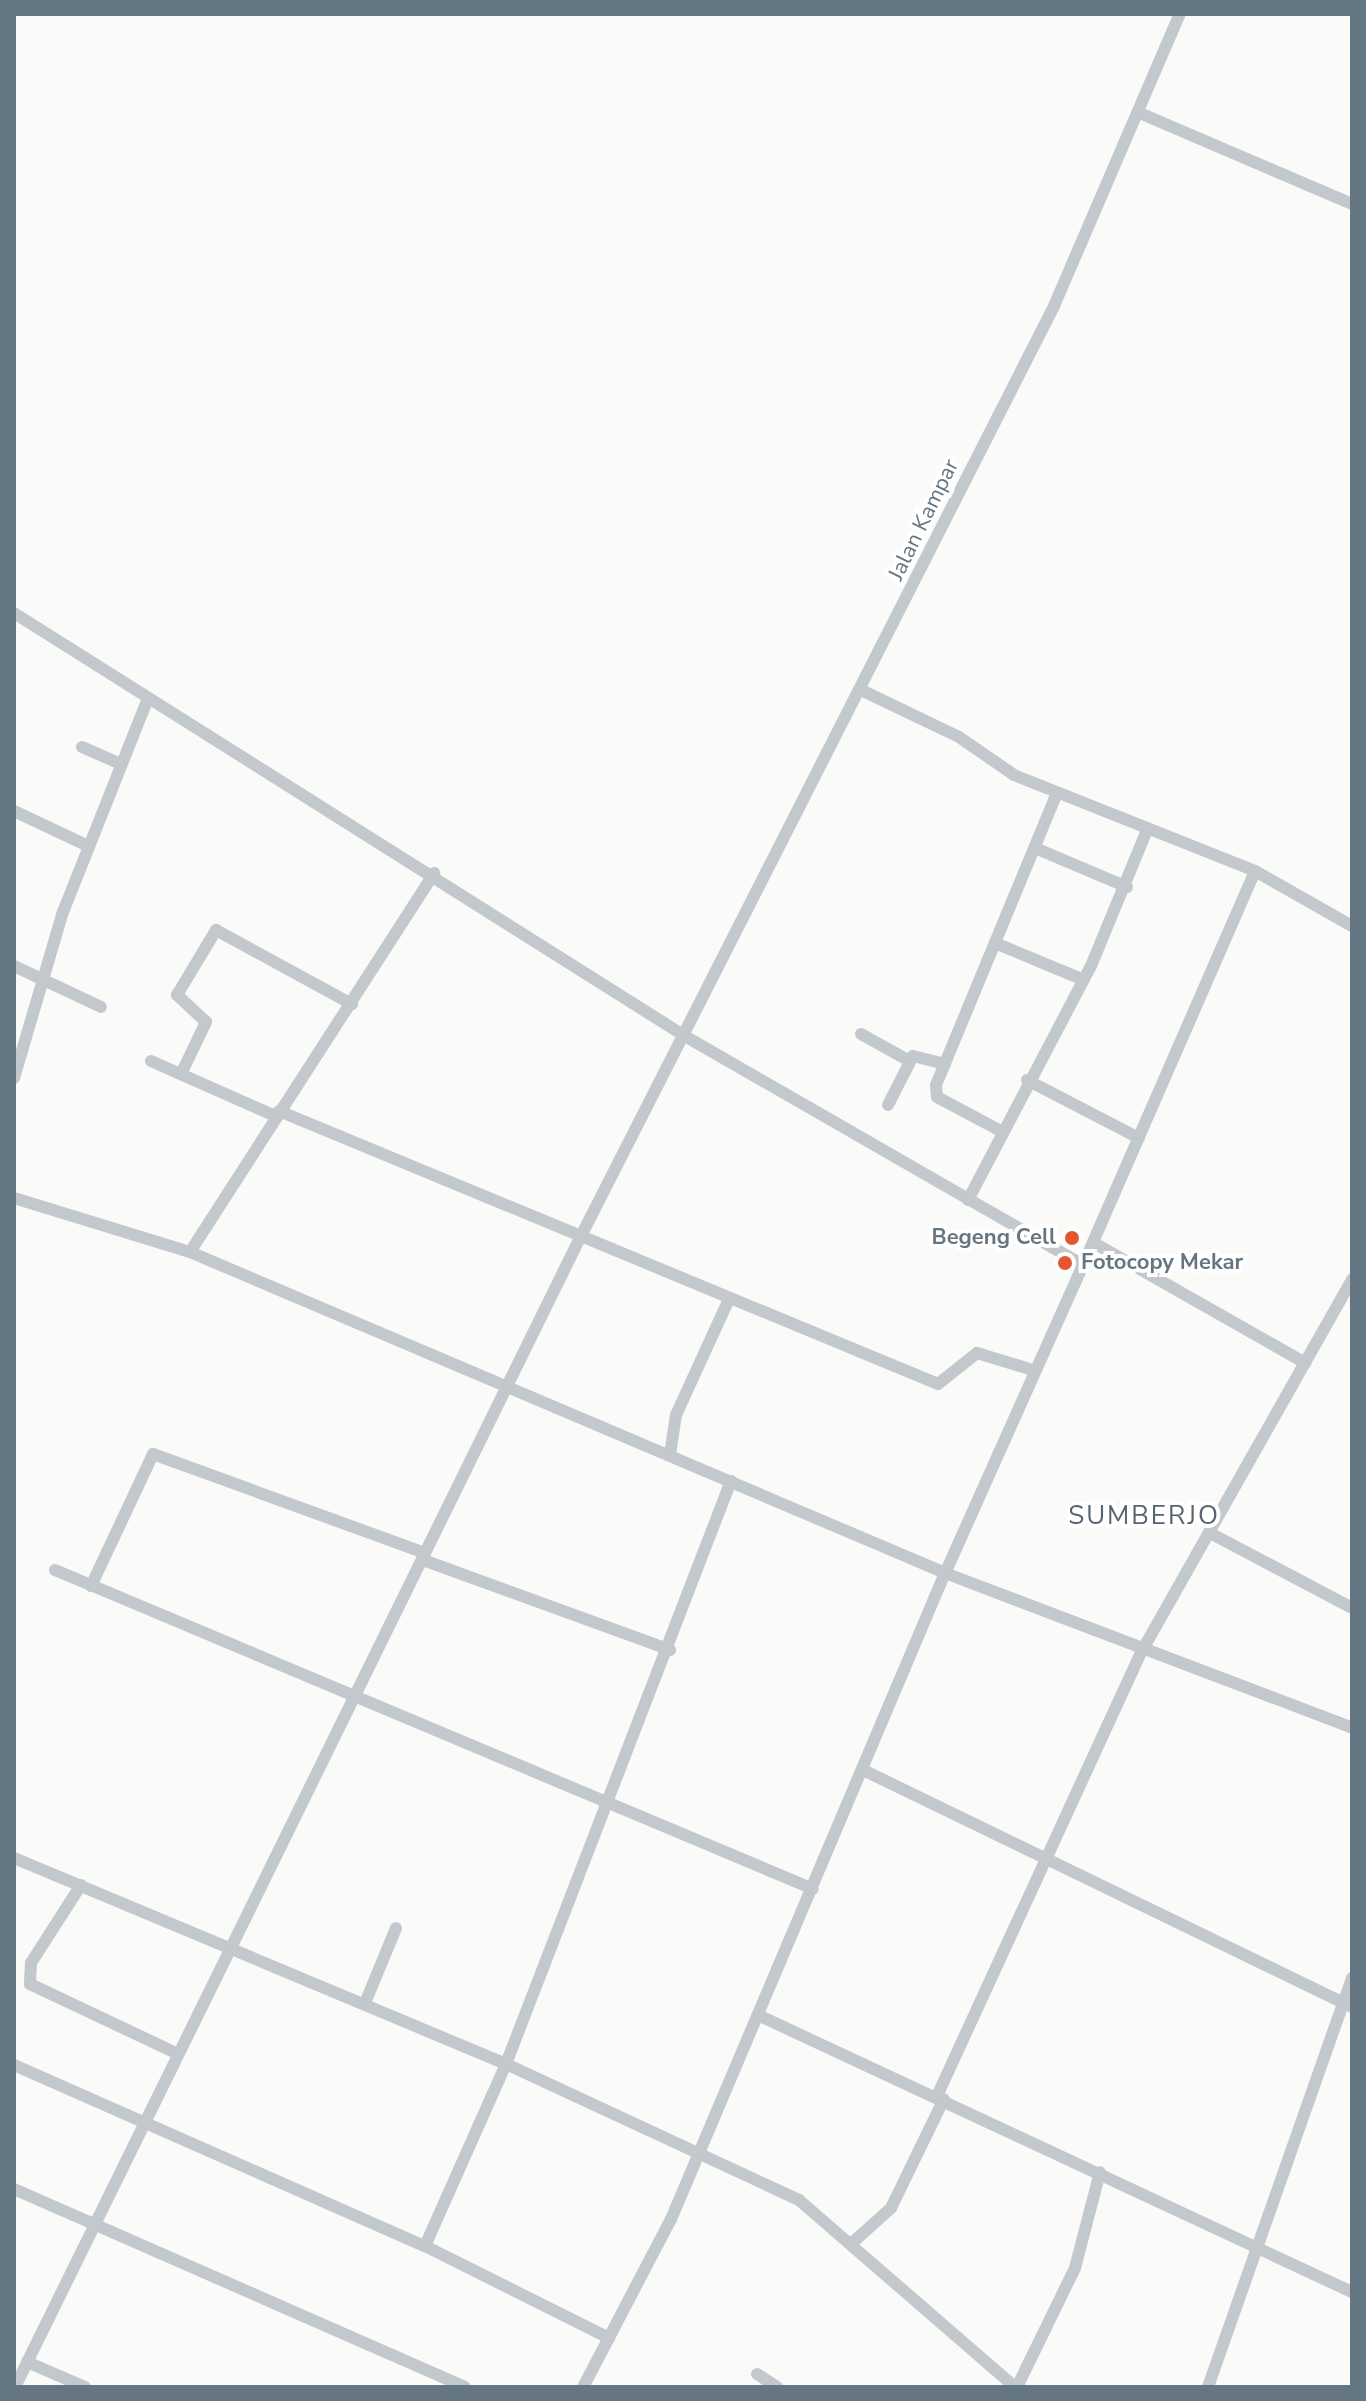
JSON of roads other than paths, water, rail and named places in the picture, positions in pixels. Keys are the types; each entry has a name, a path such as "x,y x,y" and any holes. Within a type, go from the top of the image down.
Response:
{"street":[{"name":"Jalan Kampar","path":"15,2385 231,1944 358,1697 580,1238 861,690 1142,114 1180,14"},
{"path":"1142,114 1352,204"},
{"path":"14,614 434,873 683,1035 1083,1265"},
{"path":"861,690 1056,795 1255,871 1352,926"},
{"path":"14,1078 43,978 88,846 148,698"},
{"path":"82,747 121,764"},
{"path":"999,1130 937,1097 945,1064 1056,795"},
{"path":"14,811 88,846"},
{"path":"968,1200 999,1130 1084,980 1127,887 1148,828"},
{"path":"1035,848 1127,887"},
{"path":"583,2387 671,2219 698,2149 760,2016 945,1573 1033,1370 1094,1243 1255,871"},
{"path":"190,1252 434,873"},
{"path":"181,1074 206,1022 177,995 216,930 352,1004"},
{"path":"995,943 1084,980"},
{"path":"14,966 101,1007"},
{"path":"861,1034 908,1060 926,1054 945,1064"},
{"path":"888,1105 908,1060"},
{"path":"151,1061 938,1384 977,1353 1033,1370"},
{"path":"1027,1080 1139,1138"},
{"path":"14,1198 190,1252 945,1573 1352,1728"},
{"path":"1094,1243 1305,1363"},
{"path":"848,2240 906,2185 1042,1859 1143,1649 1352,1279"},
{"path":"670,1455 676,1415 729,1299"},
{"path":"91,1586 153,1454 670,1650"},
{"path":"425,2246 506,2064 604,1802 670,1650 731,1481"},
{"path":"1210,1533 1352,1608"},
{"path":"55,1570 813,1889"},
{"path":"863,1770 1348,2005"},
{"path":"14,1858 231,1944 698,2149 799,2200 848,2240 869,2266 1016,2387 1075,2268 1100,2172"},
{"path":"81,1885 31,1963 30,1984 178,2054"},
{"path":"365,2003 396,1928"},
{"path":"1208,2387 1348,2005 1352,1978"},
{"path":"760,2016 1260,2246 1352,2292"},
{"path":"14,2065 425,2246 609,2338"},
{"path":"14,2189 464,2387"},
{"path":"27,2362 85,2387"},
{"path":"757,2374 777,2387"}],"place":[{"name":"Begeng Cell","path":"1072,1238"},
{"name":"Fotocopy Mekar","path":"1065,1263"}],"district":[{"name":"SUMBERJO","path":"1144,1516"}]}
